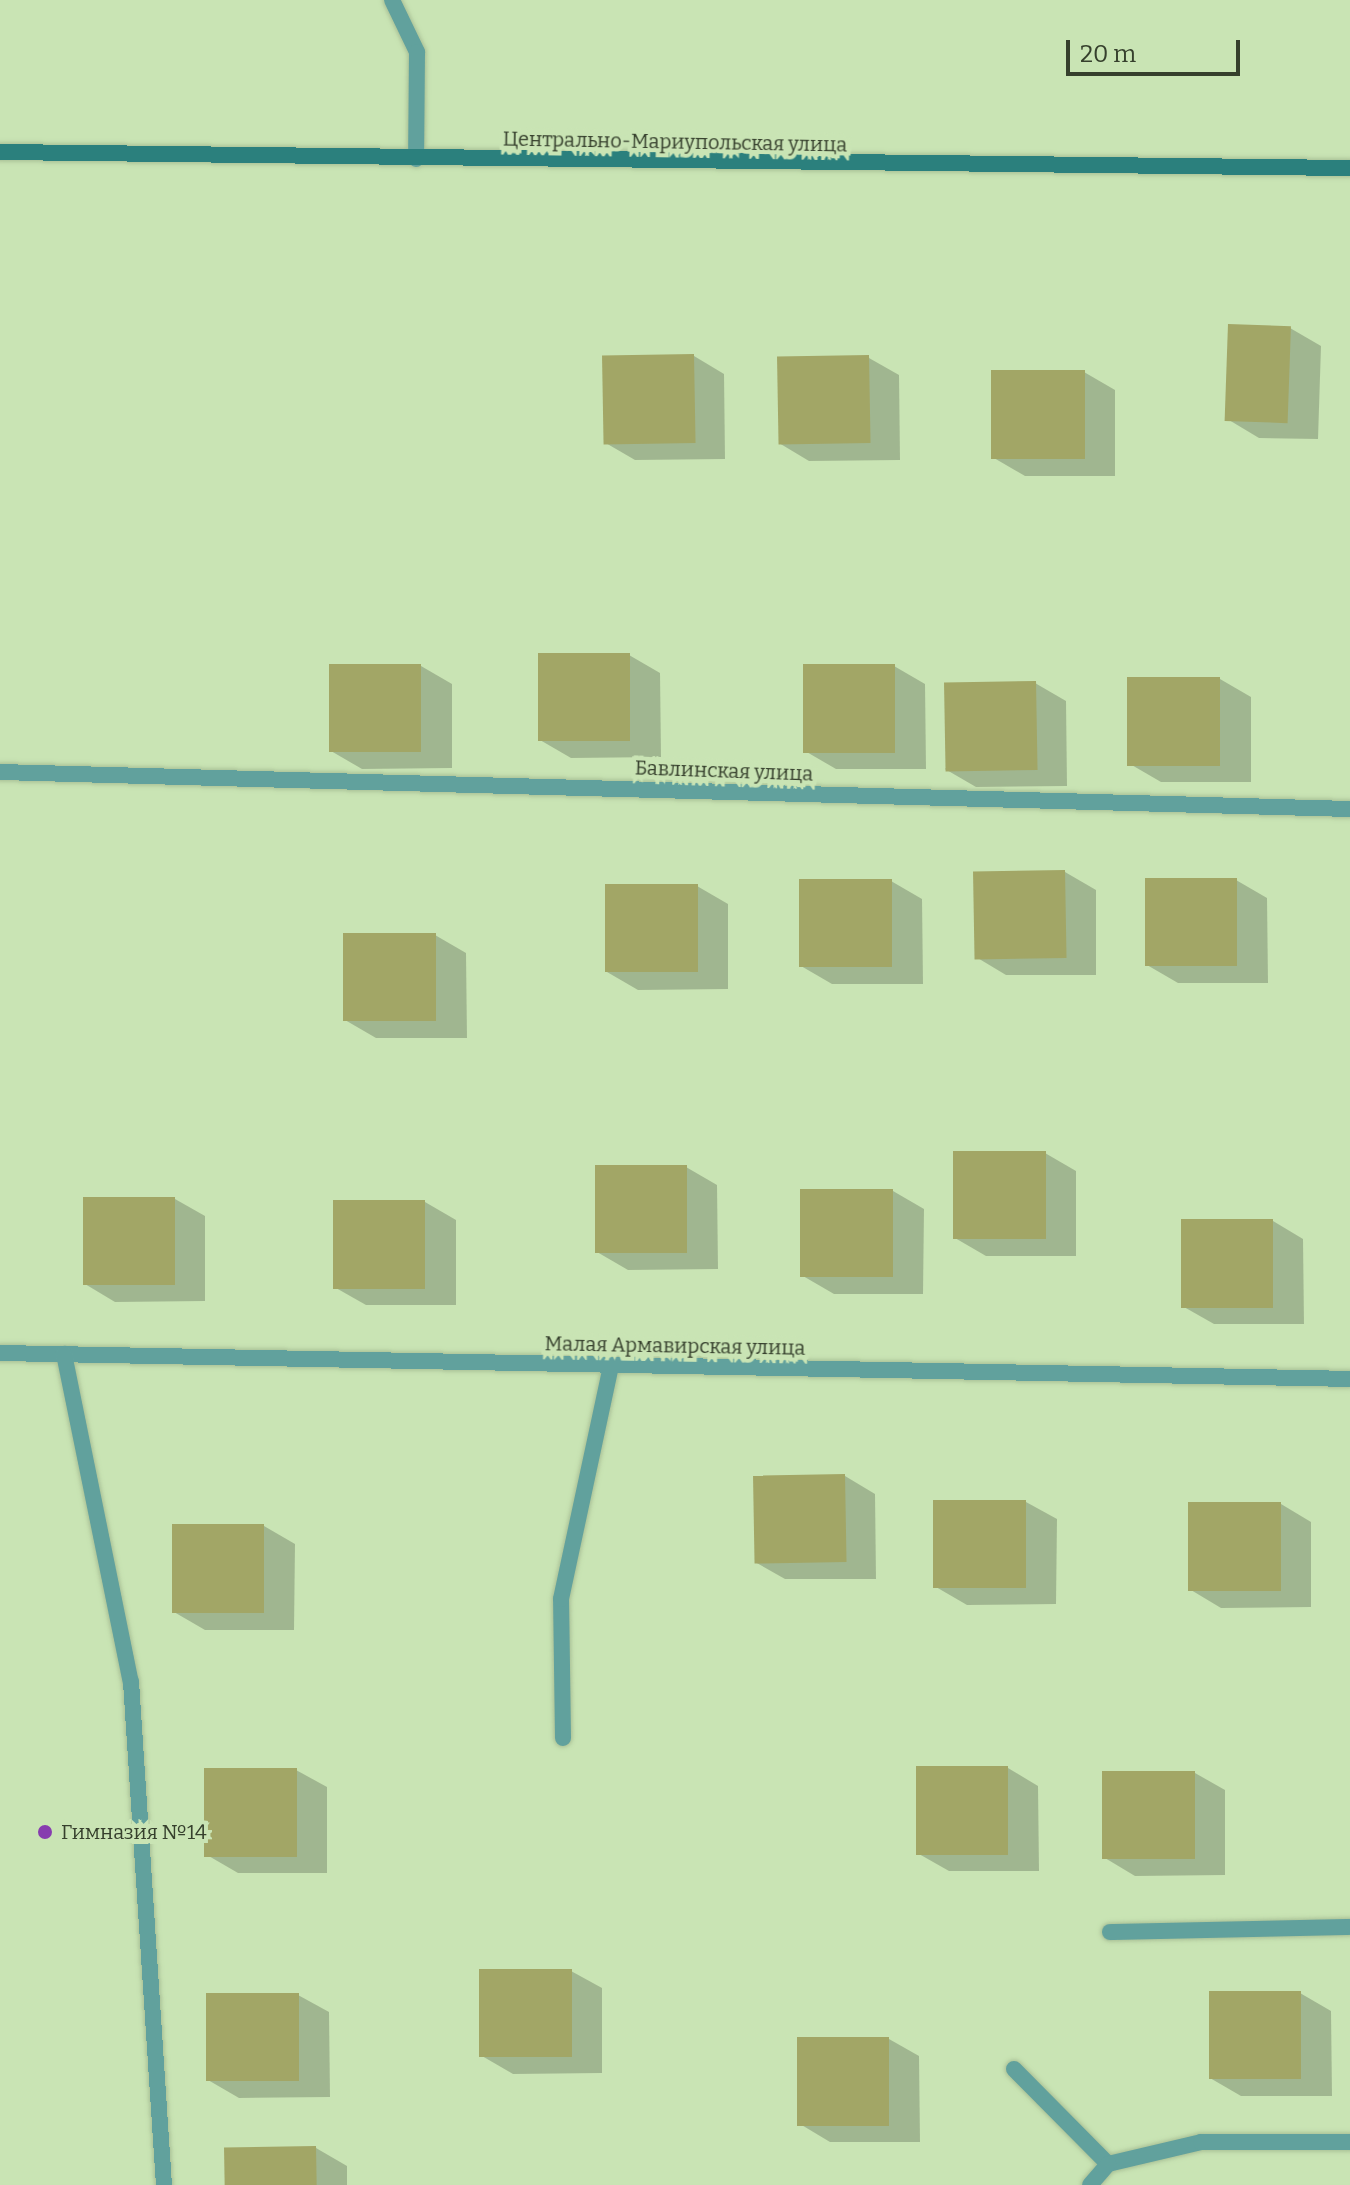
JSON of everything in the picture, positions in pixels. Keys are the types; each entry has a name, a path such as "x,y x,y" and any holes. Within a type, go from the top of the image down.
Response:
{"street":[{"path":"392,0 417,52 416,159"},
{"name":"Центрально-Мариупольская улица","path":"0,152 1350,168"},
{"name":"Бавлинская улица","path":"0,772 1350,809"},
{"name":"Малая Армавирская улица","path":"0,1353 1350,1379"},
{"path":"64,1354 131,1682 164,2185"},
{"path":"563,1738 561,1599 611,1365"},
{"path":"1110,1932 1350,1927"},
{"path":"1014,2069 1108,2164"},
{"path":"1090,2185 1108,2164 1201,2142 1350,2142"}],"building":[{"path":"1228,324 1291,326 1288,423 1225,421"},
{"path":"694,354 696,443 604,445 602,356"},
{"path":"869,355 871,443 779,445 777,357"},
{"path":"991,370 1085,370 1085,459 991,459"},
{"path":"538,653 630,653 630,741 538,741"},
{"path":"329,664 421,664 421,752 329,752"},
{"path":"803,664 895,664 895,753 803,753"},
{"path":"1127,677 1220,677 1220,766 1127,766"},
{"path":"1036,681 1038,770 946,772 944,683"},
{"path":"1065,870 1067,958 975,960 973,872"},
{"path":"1145,878 1237,878 1237,966 1145,966"},
{"path":"799,879 892,879 892,967 799,967"},
{"path":"605,884 698,884 698,972 605,972"},
{"path":"343,933 436,933 436,1021 343,1021"},
{"path":"953,1151 1046,1151 1046,1239 953,1239"},
{"path":"595,1165 687,1165 687,1253 595,1253"},
{"path":"800,1189 893,1189 893,1277 800,1277"},
{"path":"83,1197 175,1197 175,1285 83,1285"},
{"path":"333,1200 425,1200 425,1289 333,1289"},
{"path":"1181,1219 1273,1219 1273,1308 1181,1308"},
{"path":"845,1474 847,1562 755,1564 753,1476"},
{"path":"933,1500 1026,1500 1026,1588 933,1588"},
{"path":"1188,1502 1281,1502 1281,1591 1188,1591"},
{"path":"172,1524 264,1524 264,1613 172,1613"},
{"path":"916,1766 1008,1766 1008,1855 916,1855"},
{"path":"204,1768 297,1768 297,1857 204,1857"},
{"path":"1102,1771 1195,1771 1195,1859 1102,1859"},
{"path":"479,1969 572,1969 572,2057 479,2057"},
{"path":"1209,1991 1301,1991 1301,2079 1209,2079"},
{"path":"206,1993 299,1993 299,2081 206,2081"},
{"path":"797,2037 889,2037 889,2126 797,2126"},
{"path":"316,2146 317,2185 225,2185 224,2148"}],"place":[{"name":"Гимназия №14","path":"45,1832"}]}
